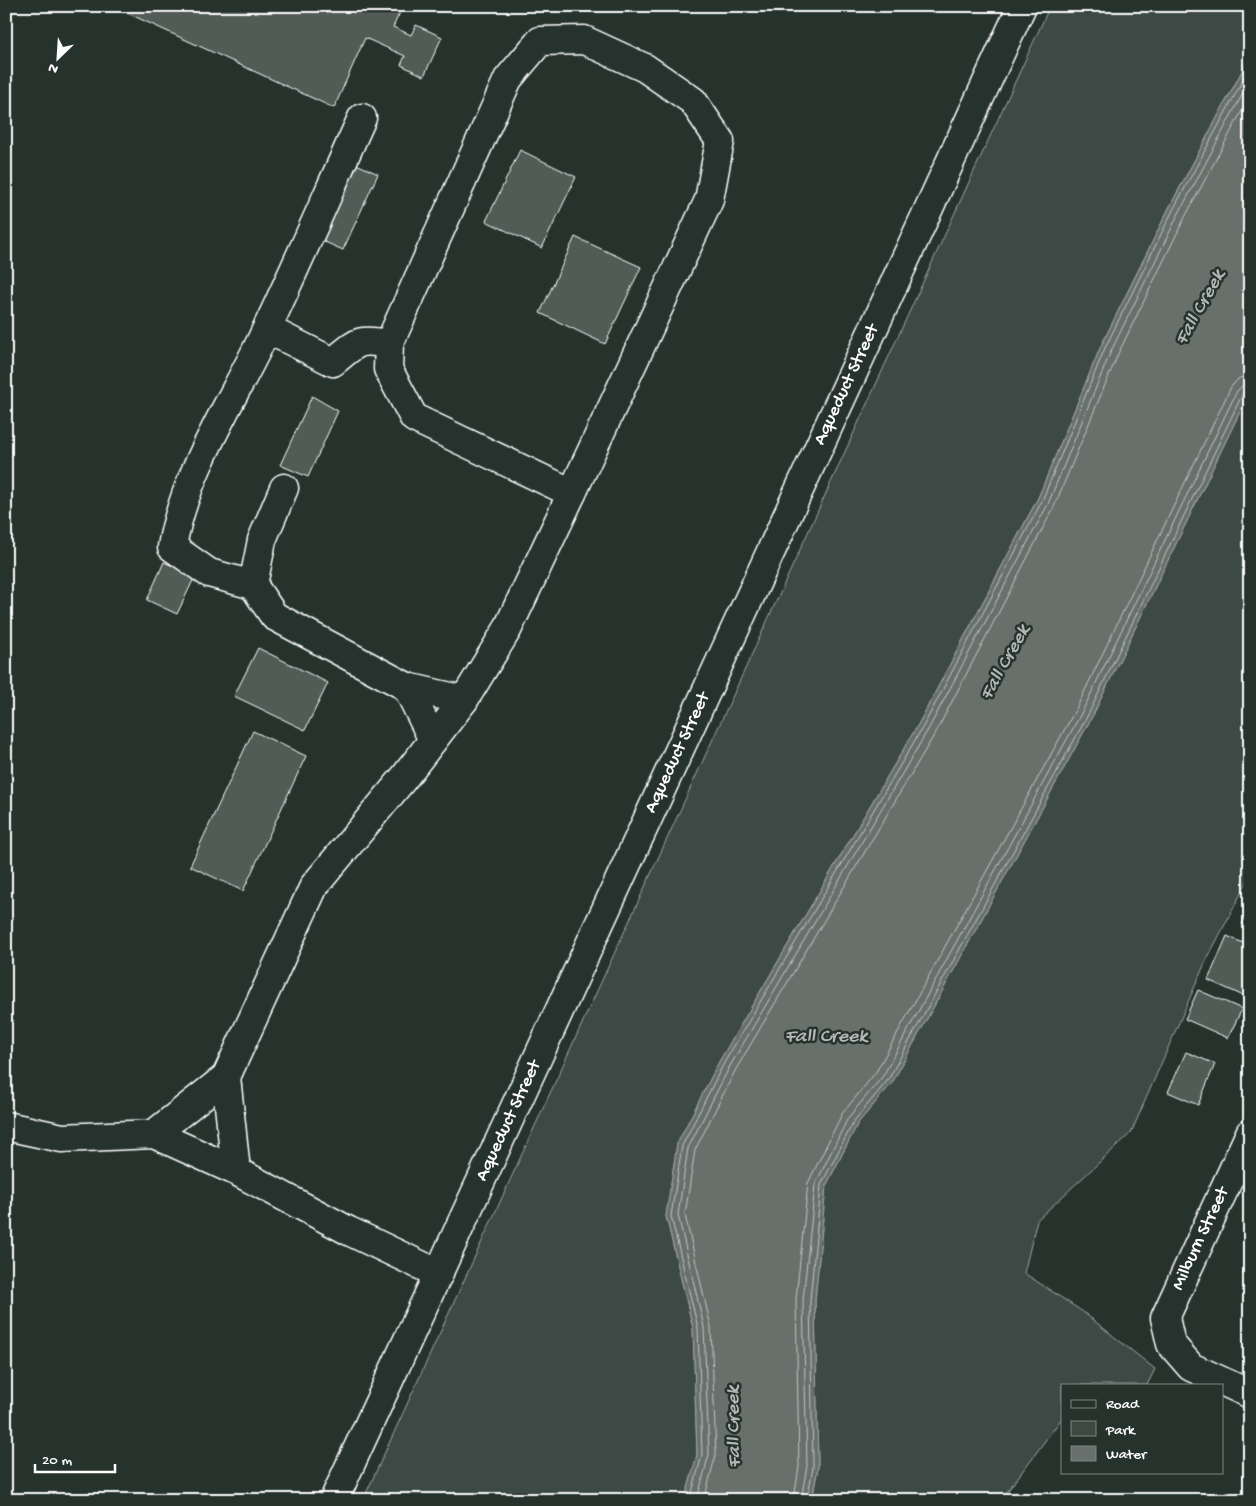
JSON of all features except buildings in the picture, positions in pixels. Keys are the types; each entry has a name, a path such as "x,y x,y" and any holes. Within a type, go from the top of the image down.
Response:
{"street":[{"name":"Aqueduct Street","path":"334,1500 1022,6"},
{"path":"154,1134 226,1077 314,886 464,700 507,630 572,493 709,200 720,141 693,101 644,68 584,40 540,41 508,79 389,344 388,369 414,418 572,493"},
{"path":"362,118 267,329 198,470 176,520 172,547 209,573 253,585 274,616 407,687 464,700"},
{"path":"267,329 332,362 353,346 365,340 389,344"},
{"path":"253,585 262,540 284,488"},
{"path":"407,687 433,740"},
{"path":"226,1077 236,1171"},
{"path":"6,1126 62,1138 154,1134 236,1171 348,1232 439,1274"},
{"name":"Milburn Street","path":"1250,1133 1165,1318 1171,1344 1191,1367 1250,1394"}],"green space":[{"path":"1050,6 1250,6 1250,56 1169,208 1101,346 1038,498 919,723 720,1060 677,1144 666,1216 693,1328 697,1455 685,1500 363,1500"},
{"path":"1250,391 1250,876 1205,963 1131,1133 1037,1220 1024,1273 1083,1312 1155,1369 1148,1384 1061,1384 1061,1419 1001,1500 812,1500 818,1467 815,1300 826,1186 858,1123 892,1083 1093,715"}],"water":[{"name":"Fall Creek","path":"1250,56 1250,391 1093,715 892,1083 858,1123 826,1186 815,1300 818,1467 812,1500 685,1500 697,1455 693,1328 666,1216 677,1144 720,1060 919,723 1038,498 1101,346 1169,208"}]}
